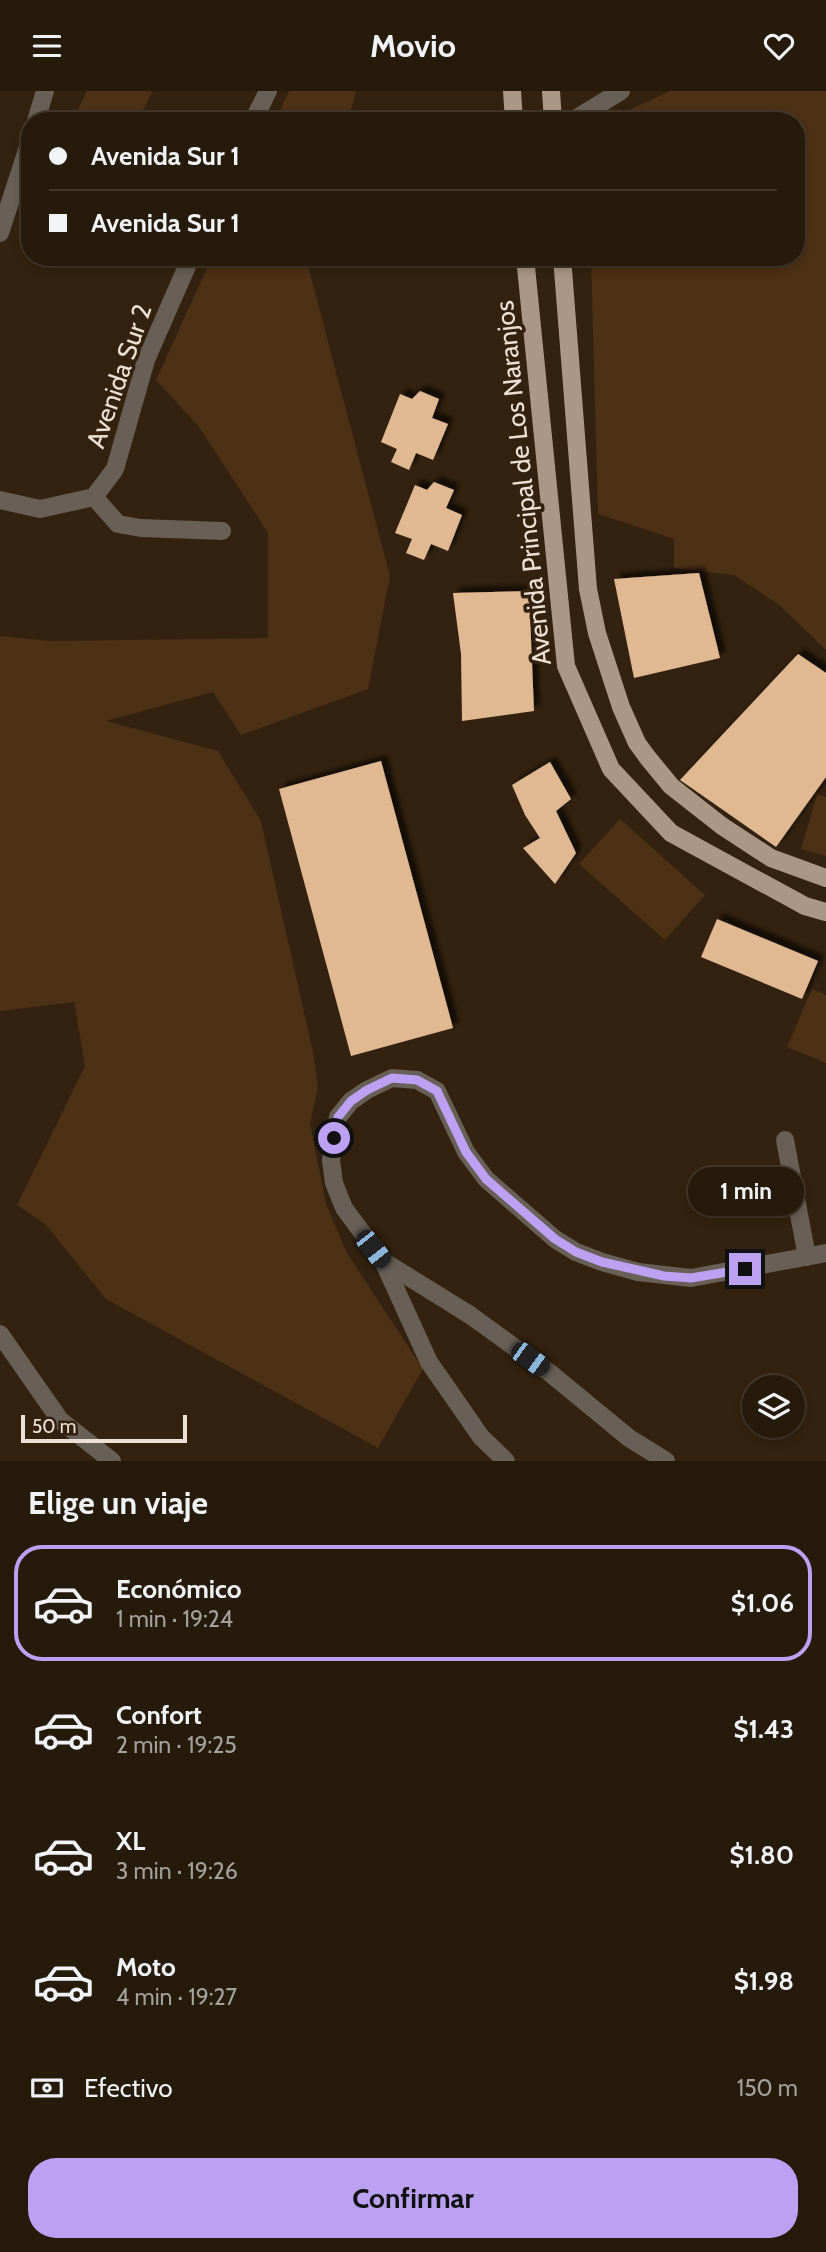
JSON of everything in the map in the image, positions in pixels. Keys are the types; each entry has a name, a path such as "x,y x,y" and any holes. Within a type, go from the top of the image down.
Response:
{"main road":[{"path":"512,91 513,112"},
{"path":"551,91 552,112"},
{"name":"Avenida Principal de Los Naranjos","path":"526,266 566,666 611,769 671,833 805,906 826,912"},
{"name":"Avenida Principal de Los Naranjos","path":"563,266 588,589 597,633 627,723 637,743 671,786 722,827 771,858 826,878"}],"street":[{"path":"39,112 45,91"},
{"path":"258,112 268,91"},
{"path":"587,112 621,91"},
{"path":"0,233 21,169"},
{"name":"Avenida Sur 2","path":"94,497 115,469 146,360 187,266"},
{"path":"0,501 40,509 94,497 118,524 141,528 222,531"},
{"path":"506,1461 481,1437 429,1362 383,1261 344,1208 334,1184 331,1160 338,1117 351,1101 367,1090 392,1078 417,1080 437,1091 466,1152 486,1179 555,1239 576,1252 602,1262 638,1272 691,1278 826,1253"},
{"path":"785,1140 807,1257"},
{"path":"383,1261 470,1315 550,1374 629,1438 666,1461"},
{"path":"0,1333 60,1420 112,1461"}],"shaded area":[{"path":"87,91 153,91 142,112 76,112"},
{"path":"289,91 356,91 350,112 279,112"},
{"path":"670,91 826,91 826,650 778,604 734,575 674,568 674,539 598,514 591,266 805,266 805,112 625,112"},
{"path":"208,266 308,266 390,576 368,689 241,735 213,692 106,721 218,751 261,821 313,1052 318,1087 310,1124 326,1204 347,1253 423,1369 378,1448 106,1299 46,1225 17,1205 85,1066 74,1002 0,1011 0,636 50,641 268,638 268,533 200,428 156,380"},
{"path":"817,795 826,797 826,856 801,849"},
{"path":"620,819 705,895 665,940 579,864"},
{"path":"812,989 826,995 826,1063 787,1047"}],"building":[{"path":"420,391 439,399 432,418 448,424 433,460 416,453 409,470 391,462 397,449 381,442 400,394 412,399"},
{"path":"434,482 454,490 446,508 462,515 448,551 431,544 424,560 406,553 412,539 395,533 415,485 427,490"},
{"path":"699,573 720,658 634,678 614,579"},
{"path":"529,591 534,711 462,721 461,654 453,593"},
{"path":"798,654 826,673 826,777 776,847 680,780"},
{"path":"381,761 453,1028 351,1056 279,789"},
{"path":"550,762 571,799 556,811 576,853 555,884 523,848 540,838 525,815 512,785"},
{"path":"717,919 818,961 802,999 701,957"}],"route":[{"path":"334,1138 338,1117 351,1101 392,1078 417,1080 437,1091 466,1152 486,1179 555,1239 576,1252 638,1272 664,1276 691,1278 745,1269"}]}
